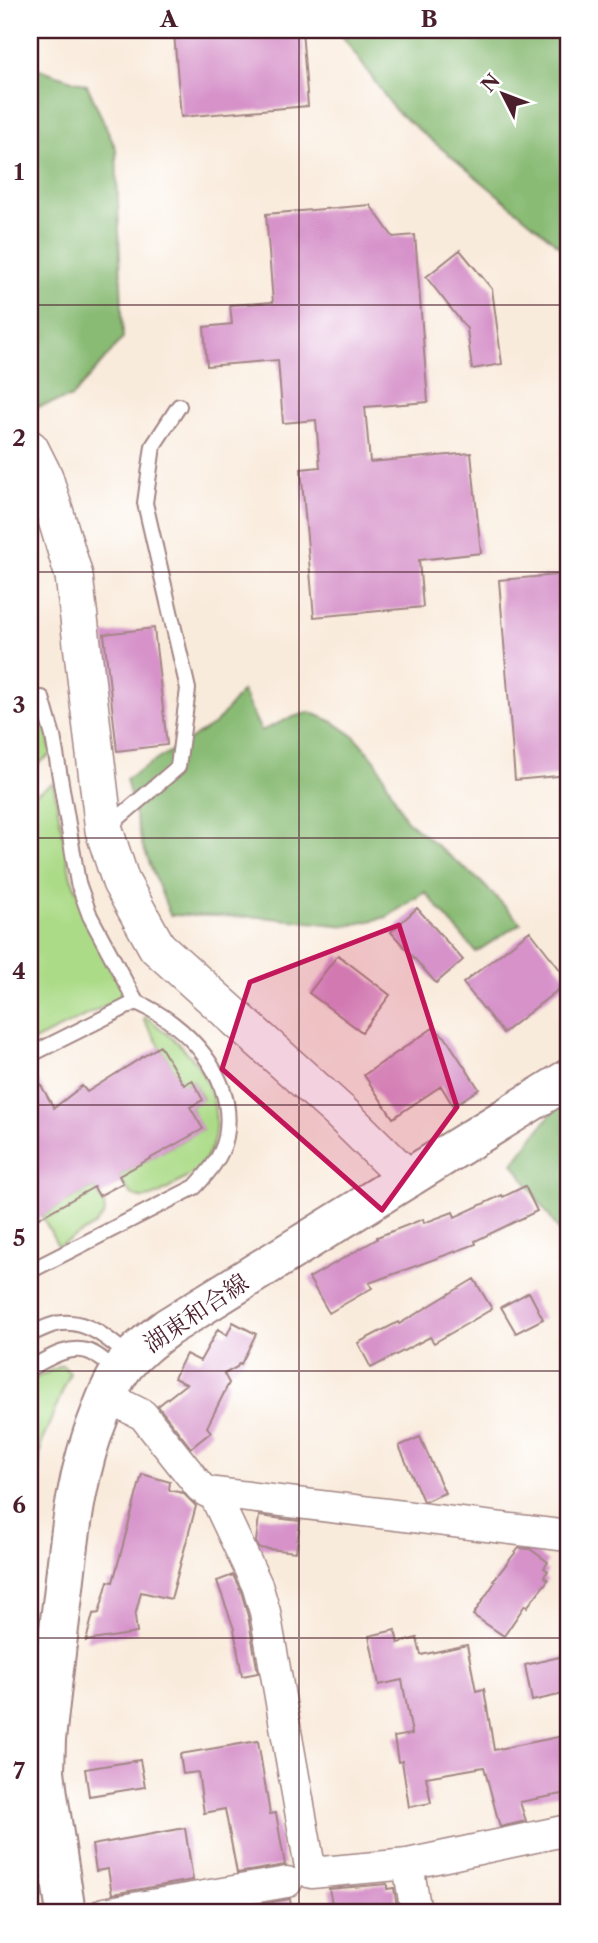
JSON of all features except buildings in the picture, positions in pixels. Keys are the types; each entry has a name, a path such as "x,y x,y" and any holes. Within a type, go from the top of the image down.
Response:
{"main road":[{"name":"湖東和合線","path":"66,1913 48,1795 45,1746 72,1518 96,1423 119,1376 152,1338 168,1327 568,1079"}],"street":[{"path":"30,449 44,477 74,576 104,830 121,882 157,947 340,1112 408,1179"},
{"path":"119,1376 143,1415 200,1487 207,1492 568,1536"},
{"path":"214,1494 257,1585 265,1612 310,1873 408,1864 568,1830"},
{"path":"408,1864 415,1913"},
{"path":"104,1913 287,1882"}],"lane":[{"path":"104,830 178,767 188,689 145,502 153,446 179,406"},
{"path":"30,1271 195,1187 214,1166 226,1138 228,1106 218,1078 203,1052 179,1027 136,1002 90,916 78,883 53,736 43,698"},
{"path":"30,1055 136,1002"},
{"path":"30,1334 61,1323 85,1326 110,1339 119,1376"},
{"path":"30,1368 68,1350 87,1351 104,1361 119,1376"}],"highlighted area":[{"path":"399,925 457,1107 382,1210 222,1069 250,982"}],"green space":[{"path":"338,30 568,30 568,253 395,110"},
{"path":"30,66 87,85 116,149 123,338 72,397 37,407 30,393"},
{"path":"30,661 52,754 30,769"},
{"path":"242,691 261,731 310,712 333,722 355,737 376,761 406,820 481,882 521,923 476,952 425,892 387,917 347,926 261,917 170,915 142,844 126,779 216,723"},
{"path":"53,783 71,878 122,986 122,994 115,1001 30,1043 30,797"},
{"path":"145,1017 176,1041 196,1063 211,1094 216,1127 213,1143 196,1171 162,1192 146,1198 131,1193 119,1176 202,1129 190,1107 203,1099 192,1080 183,1085 144,1020"},
{"path":"568,1092 568,1244 513,1163"},
{"path":"94,1187 104,1204 105,1214 94,1226 58,1246 42,1216"},
{"path":"62,1365 70,1373 41,1444 35,1507 30,1507 30,1381"}]}
